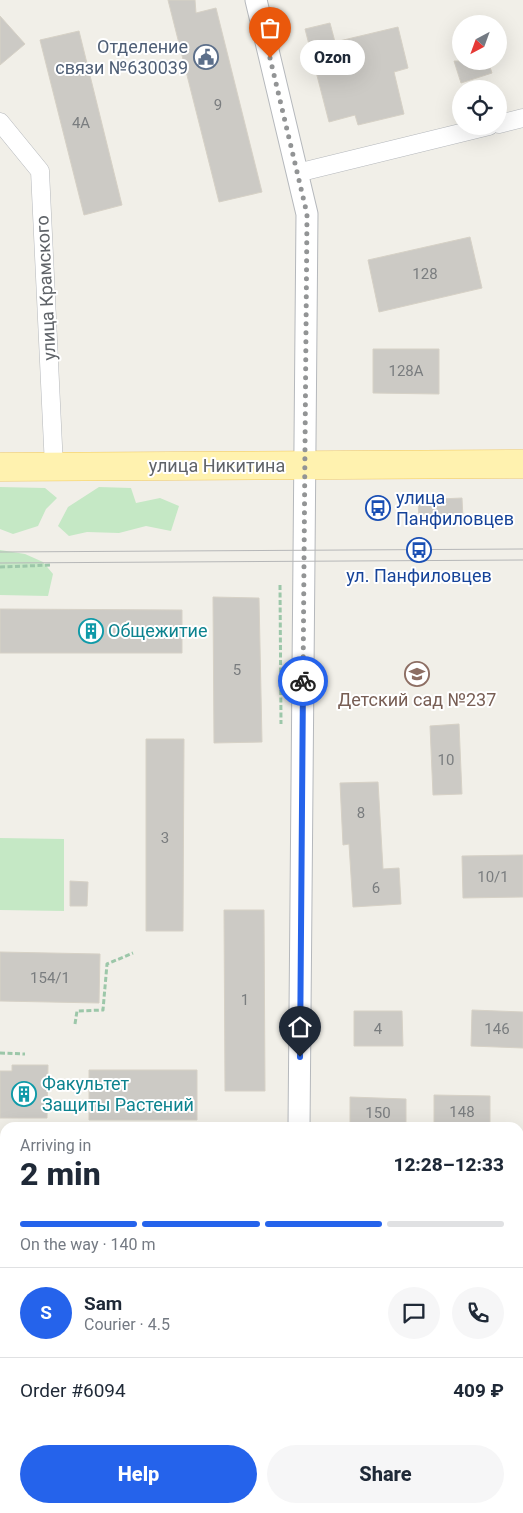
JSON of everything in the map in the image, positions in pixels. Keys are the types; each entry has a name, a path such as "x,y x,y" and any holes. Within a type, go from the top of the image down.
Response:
{"main road":[{"name":"улица Никитина","path":"0,467 523,464"}],"street":[{"path":"256,0 307,214 299,1122"},
{"path":"507,122 523,118"},
{"name":"улица Крамского","path":"0,122 40,171 54,467"},
{"path":"297,173 452,135"}],"path":[{"path":"0,567 52,565"},
{"path":"75,1024 77,1011 103,1010 107,964 133,953"},
{"path":"0,1054 25,1054"}],"green space":[{"path":"0,487 45,488 57,498 46,509 38,526 13,534 0,529"},
{"path":"99,487 131,488 136,503 160,498 179,506 171,531 146,526 119,533 87,532 69,536 58,526 68,507"},
{"path":"0,550 25,554 43,562 53,574 48,596 0,595"},
{"path":"0,838 64,839 64,911 0,910"}],"building":[{"path":"168,0 195,0 196,13 216,8 262,192 219,202"},
{"path":"0,16 25,44 0,65"},
{"path":"330,23 335,42 398,27 408,68 394,72 404,114 358,125 355,115 329,122 305,29"},
{"path":"79,31 122,205 84,215 40,40"},
{"path":"457,70 491,70 492,73 470,80 460,80"},
{"path":"470,237 482,288 379,312 368,260"},
{"path":"373,349 439,349 439,394 373,393"},
{"path":"462,498 463,518 419,520 418,500"},
{"path":"213,597 259,598 262,742 214,743"},
{"name":"Общежитие","path":"0,609 182,610 182,653 0,653"},
{"path":"459,724 462,794 433,795 430,726"},
{"path":"146,739 184,739 183,931 146,931"},
{"path":"378,782 383,869 399,868 401,904 353,907 349,844 343,845 340,783"},
{"path":"523,855 523,897 463,898 462,856"},
{"path":"70,881 88,882 87,906 70,906"},
{"path":"224,910 264,910 265,1091 225,1091"},
{"path":"0,952 100,954 99,1003 0,1001"},
{"path":"472,1010 523,1012 523,1048 471,1046"},
{"path":"354,1011 402,1011 403,1046 354,1046"},
{"name":"Факультет Защиты Растений","path":"12,1065 48,1065 47,1118 0,1118 0,1071 12,1071"},
{"path":"89,1070 197,1070 197,1120 89,1120"},
{"path":"434,1095 490,1096 490,1122 434,1122"},
{"path":"350,1097 406,1099 406,1122 350,1122"}],"tram line":[{"path":"0,552 523,549"},
{"path":"0,563 523,560"}],"way so far":[{"path":"270,58 307,214 303,681"}],"place":[{"name":"Отделение связи №630039","path":"206,57"},
{"name":"Ozon","path":"270,58"},
{"name":"улица Панфиловцев","path":"378,508"},
{"name":"ул. Панфиловцев","path":"419,550"},
{"name":"Общежитие","path":"91,631"},
{"name":"Детский сад №237","path":"417,674"},
{"name":"Факультет Защиты Растений","path":"24,1094"}],"route":[{"path":"300,1057 303,681"}]}
